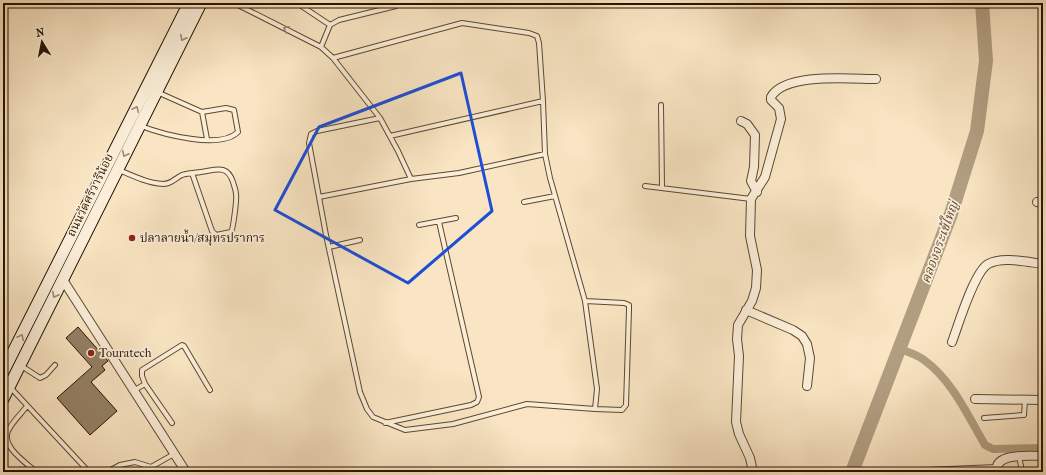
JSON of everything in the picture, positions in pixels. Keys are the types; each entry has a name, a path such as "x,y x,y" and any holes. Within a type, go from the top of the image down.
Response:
{"main road":[{"name":"ถนนวัดศรีวารีน้อย","path":"3,399 63,280 66,260 189,3"},
{"name":"ถนนวัดศรีวารีน้อย","path":"3,372 117,169 201,3"}],"street":[{"path":"753,472 750,458 739,434 736,422 739,356 737,339 738,325 752,301 756,282 757,270 750,236 751,199 757,192 765,177 781,119 779,108 772,100 774,92 780,88 814,78 876,79"},
{"path":"741,121 747,124 755,135 754,167 751,181 757,192"},
{"path":"952,342 972,287 987,264 1004,260 1043,264"},
{"path":"63,280 186,472"},
{"path":"746,310 793,330 802,336 807,344 810,358 807,386"},
{"path":"975,399 1043,400"},
{"path":"925,472 997,470 1002,460 1019,456 1043,456"}],"lane":[{"path":"234,3 321,46 333,58 380,118 411,180"},
{"path":"296,3 330,25"},
{"path":"321,46 330,25 339,20 396,6"},
{"path":"333,58 462,23 529,33 537,36 539,43 545,154 555,196 585,301 597,389 595,409"},
{"path":"139,125 183,138 207,139 235,135 238,132 234,110 231,108 202,112 156,91"},
{"path":"390,136 543,102"},
{"path":"661,105 662,187"},
{"path":"202,112 207,139"},
{"path":"380,118 317,131 311,134 309,143 329,247 360,392 373,417 405,430 453,424 527,404 622,410 626,405 630,310 628,305 624,303 585,301"},
{"path":"319,197 411,180 459,173 545,154"},
{"path":"117,169 138,178 164,184 169,184 183,175 217,170 224,170 230,173 236,191 237,206 234,211 233,230 231,232 216,235 212,231 192,174"},
{"path":"645,186 751,199"},
{"path":"524,202 555,196"},
{"path":"419,225 456,218"},
{"path":"385,423 471,405 477,402 479,397 439,222"},
{"path":"329,247 360,240"},
{"path":"172,423 145,384 142,376 142,370 182,345 210,390"},
{"path":"20,365 40,378 46,375 55,365"},
{"path":"133,391 145,384"},
{"path":"9,386 90,472"},
{"path":"984,418 1024,415 1025,400"},
{"path":"27,406 8,431 7,438 10,447 36,472"},
{"path":"151,467 174,454"},
{"path":"1019,456 1021,466"},
{"path":"107,472 120,465 135,462 151,467 154,472"}],"highlighted area":[{"path":"461,73 492,211 408,283 275,210 319,127"}],"building":[{"path":"78,327 108,361 102,366 105,370 91,382 117,411 90,435 57,398 92,367 66,338"}],"waterway":[{"name":"คลองจระเข้ใหญ่","path":"852,472 951,214 977,131 986,61 982,3"},
{"path":"898,348 921,358 934,368 943,378 959,399 985,445 993,449 1043,448"}],"place":[{"name":"ปลาลายน้ำ/สมุทรปราการ","path":"132,238"},
{"name":"Touratech","path":"91,353"}]}
